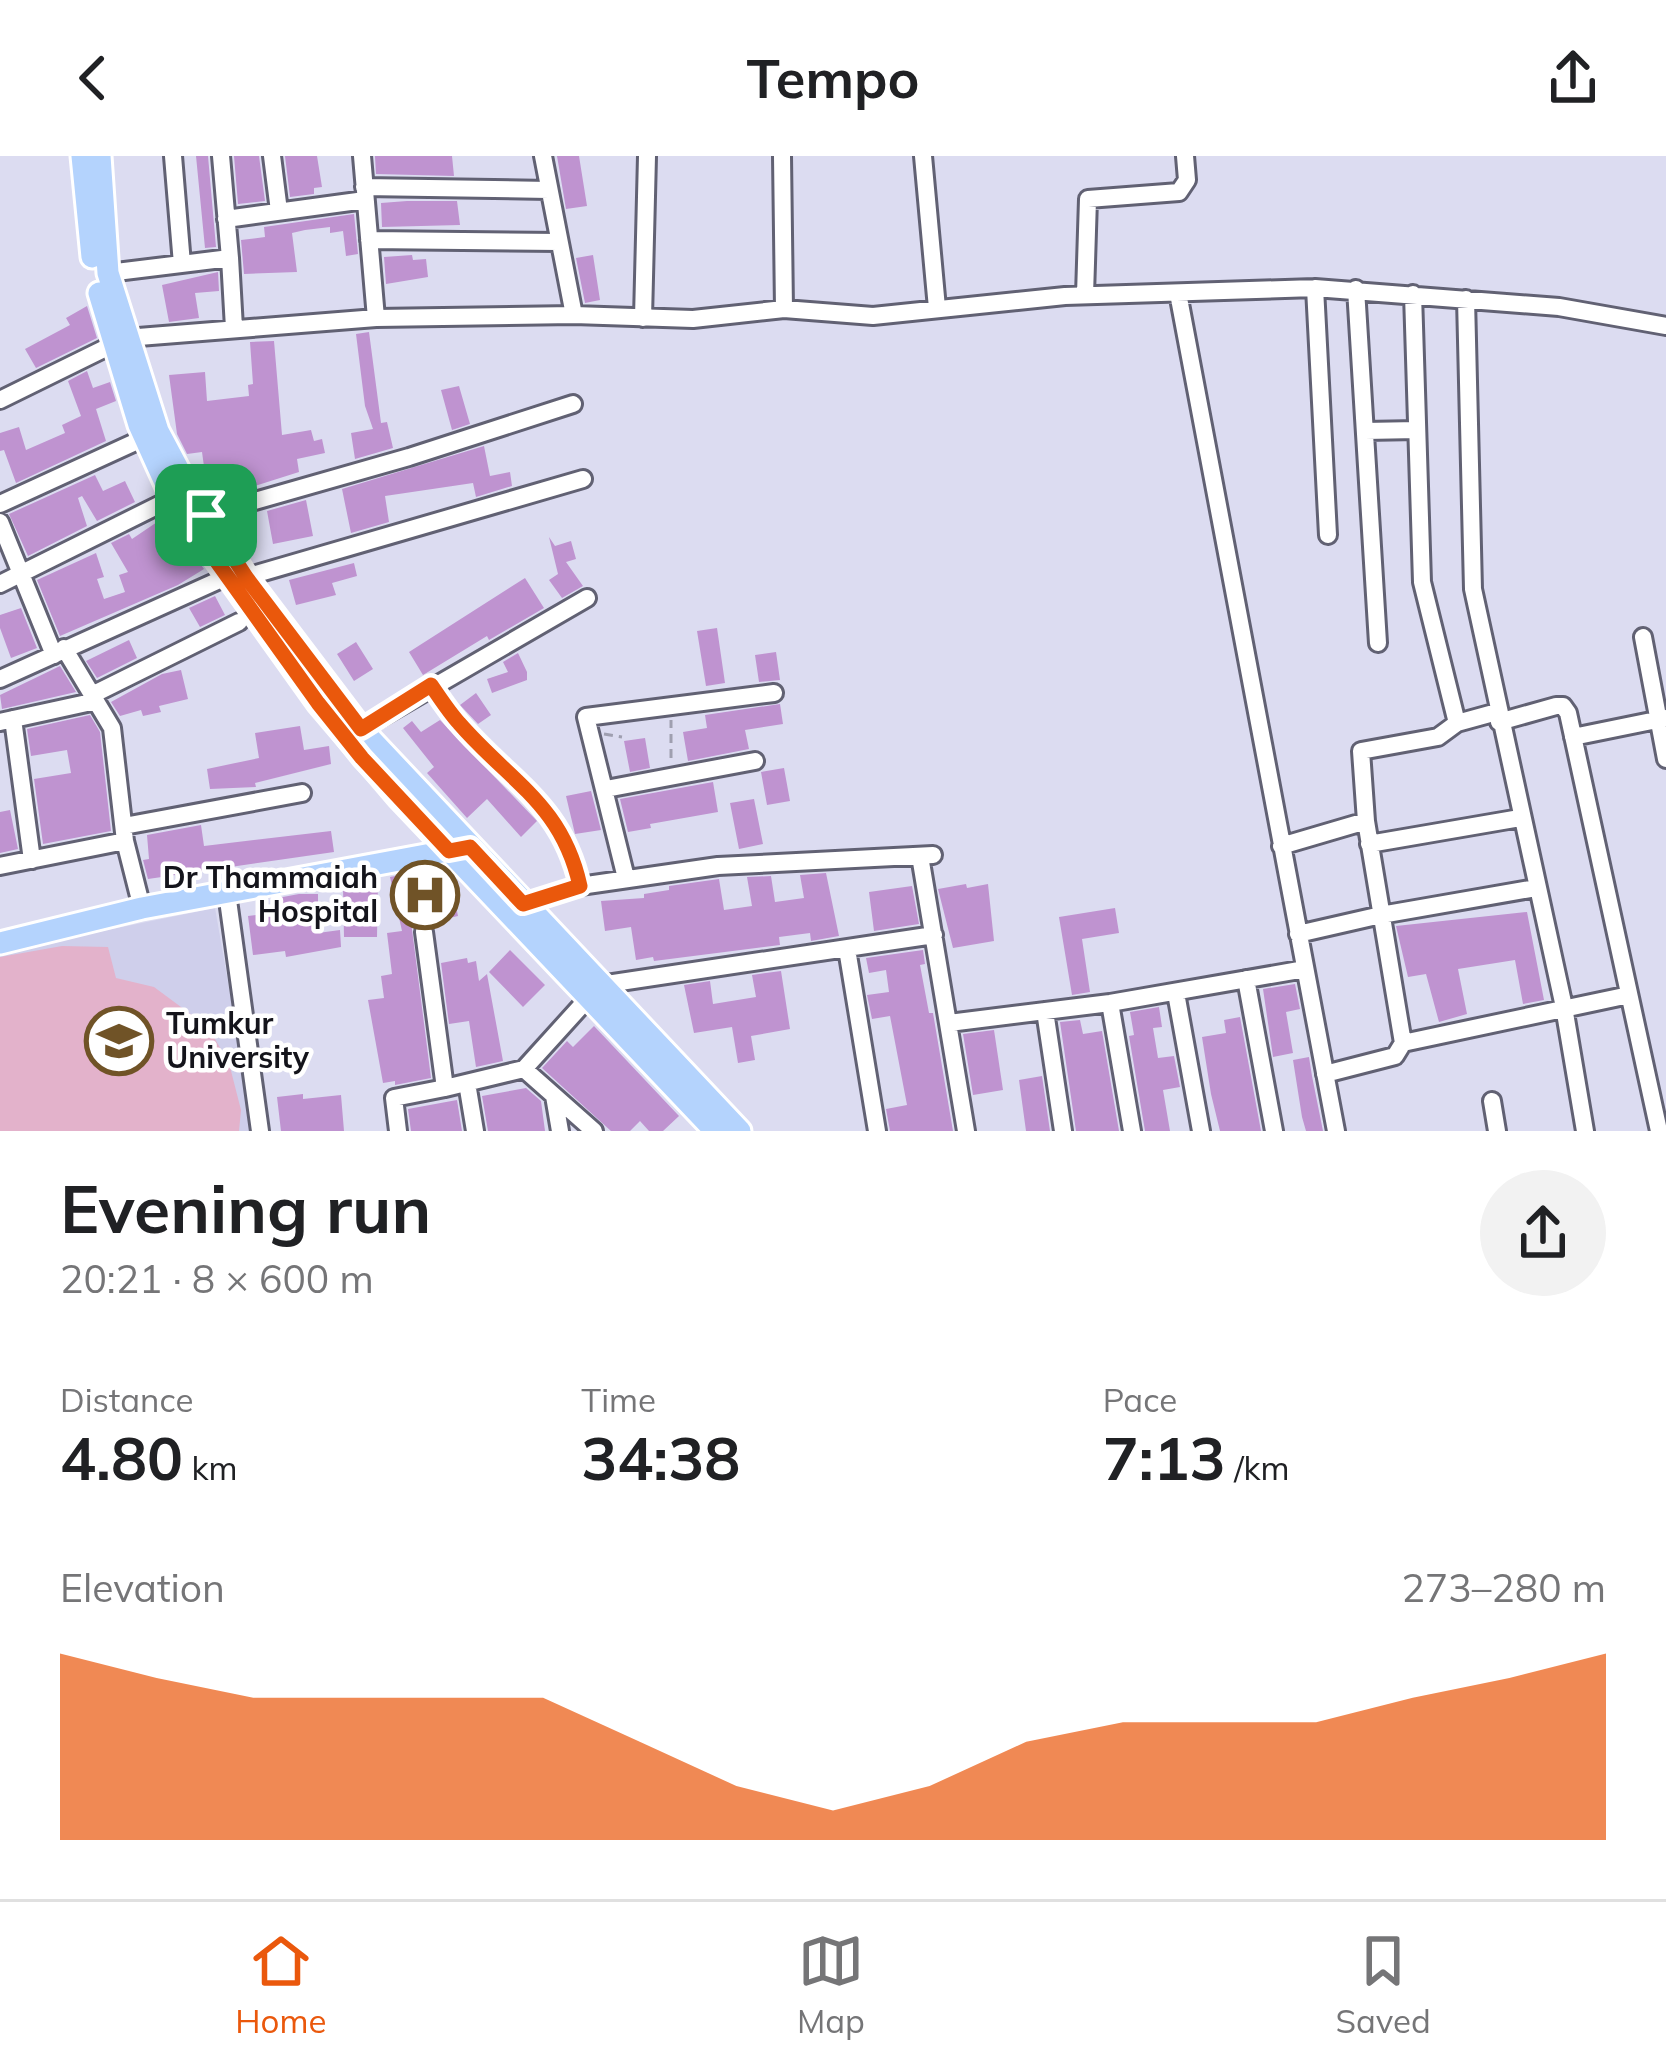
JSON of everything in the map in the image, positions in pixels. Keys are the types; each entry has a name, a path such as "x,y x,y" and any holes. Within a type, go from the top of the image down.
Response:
{"main road":[{"path":"82,156 94,266 144,438 362,758 523,904 713,1130"},
{"path":"100,156 108,273 119,340 181,494 206,515 236,577 460,849 595,991 740,1131"},
{"path":"0,943 142,908 460,849"}],"street":[{"path":"173,156 182,264"},
{"path":"221,156 234,328"},
{"path":"272,156 279,211"},
{"path":"362,156 376,318"},
{"path":"543,156 574,315"},
{"path":"643,318 647,156"},
{"path":"782,156 784,309"},
{"path":"923,156 937,308"},
{"path":"1085,295 1088,199 1179,192 1187,181 1185,156"},
{"path":"226,219 365,193 549,190"},
{"path":"369,240 560,242"},
{"path":"108,273 230,259"},
{"path":"0,400 119,340 376,318 574,315 693,319 784,309 873,316 1085,295 1315,288 1559,307 1666,326"},
{"path":"1315,288 1328,536"},
{"path":"1356,289 1378,643"},
{"path":"1178,292 1336,1131"},
{"path":"1413,294 1424,602 1457,723"},
{"path":"1466,298 1470,565 1498,717 1564,1007 1585,1131"},
{"path":"206,515 409,458 573,404"},
{"path":"1365,430 1417,430"},
{"path":"0,504 144,438"},
{"path":"0,679 236,577 583,478"},
{"path":"0,584 181,494"},
{"path":"0,521 59,651 112,728 125,833 142,908"},
{"path":"361,729 587,598"},
{"path":"32,860 7,720 94,698 239,622"},
{"path":"1643,637 1666,759"},
{"path":"431,685 458,723 553,819 570,847 580,886"},
{"path":"626,878 586,717 774,693"},
{"path":"1324,1074 1395,1056 1402,1043 1366,821 1361,751 1438,737 1457,723 1563,706 1574,736 1659,1131"},
{"path":"1574,736 1662,720"},
{"path":"606,788 755,761"},
{"path":"0,866 302,793"},
{"path":"1370,844 1520,818"},
{"path":"1281,846 1366,821"},
{"path":"523,904 580,886 718,866 926,855 966,1131"},
{"path":"1298,934 1536,888"},
{"path":"227,893 260,1131"},
{"path":"424,932 445,1088"},
{"path":"398,1131 394,1098 524,1070 595,991 934,935"},
{"path":"847,949 877,1131"},
{"path":"949,1023 1176,993 1304,969"},
{"path":"1246,979 1274,1131"},
{"path":"1176,993 1201,1131"},
{"path":"1402,1043 1629,995"},
{"path":"1110,1003 1132,1131"},
{"path":"1045,1011 1063,1131"},
{"path":"524,1070 594,1131"},
{"path":"467,1083 475,1131"},
{"path":"554,1096 560,1131"},
{"path":"1492,1101 1497,1131"}],"path":[{"path":"669,770 670,706"}],"shaded area":[{"name":"Tumkur University","path":"215,908 254,1131 0,1131 0,952"},
{"name":"Tumkur University","path":"62,946 108,947 116,978 154,987 208,1027 229,1063 241,1110 239,1131 0,1131 0,957"}],"building":[{"path":"196,156 208,156 216,247 205,248"},
{"path":"234,156 259,156 265,201 238,204"},
{"path":"285,156 317,156 322,187 314,188 314,194 290,197"},
{"path":"375,156 452,156 454,176 376,174"},
{"path":"557,156 579,156 587,206 566,209"},
{"path":"457,201 460,225 382,227 381,203"},
{"path":"354,214 358,254 346,256 343,231 330,233 330,227 305,230 292,233 297,272 244,274 241,240 265,237 264,227"},
{"path":"412,255 413,260 426,259 428,277 386,284 384,257"},
{"path":"593,255 600,300 585,303 576,258"},
{"path":"218,272 219,291 195,293 199,318 169,322 162,285"},
{"path":"87,306 97,338 36,368 25,349 70,325 66,318"},
{"path":"369,332 381,423 387,422 393,448 355,459 351,433 373,429 365,406 356,334"},
{"path":"274,341 282,435 311,430 314,441 322,439 325,453 297,459 299,472 214,499 207,488 202,452 187,454 177,434 169,375 205,372 207,401 249,396 248,385 253,384 250,342"},
{"path":"87,371 93,388 110,382 116,401 96,409 106,441 16,483 4,450 0,451 0,433 19,427 26,450 65,433 62,425 81,416 68,381"},
{"path":"459,386 470,424 452,430 441,390"},
{"path":"484,446 490,476 510,472 512,486 476,497 473,483 385,496 389,522 351,533 342,489"},
{"path":"95,475 103,491 125,481 135,502 97,521 82,496 78,498 87,526 28,556 9,514"},
{"path":"306,500 313,536 273,544 267,511"},
{"path":"166,516 188,555 192,552 204,569 60,636 37,580 96,553 104,577 97,579 104,599 125,592 119,575 128,572 111,543 129,534 132,539"},
{"path":"549,537 555,546 571,541 576,559 566,562 583,586 562,598 549,580 558,574"},
{"path":"354,563 357,576 332,583 336,595 296,605 289,580"},
{"path":"525,578 544,608 423,675 409,652"},
{"path":"215,596 225,615 200,627 189,608"},
{"path":"21,608 37,648 11,658 0,615"},
{"path":"717,628 725,683 706,686 697,631"},
{"path":"129,640 137,658 97,678 86,661"},
{"path":"356,642 373,669 354,681 337,654"},
{"path":"776,652 780,680 759,682 755,655"},
{"path":"518,653 527,680 492,693 487,679 508,672 503,662"},
{"path":"60,666 76,692 2,709 0,695"},
{"path":"181,670 188,699 159,706 161,712 143,716 141,710 120,716 111,702 162,674"},
{"path":"476,693 491,715 478,724 460,705"},
{"path":"780,704 783,724 745,730 749,749 688,761 683,732 707,728 705,715"},
{"path":"90,715 100,732 111,831 43,844 34,779 71,773 67,750 31,756 27,729"},
{"path":"440,720 537,821 521,837 487,799 467,818 427,773 434,767 403,728 412,721 421,732"},
{"path":"300,726 304,750 329,746 331,764 255,783 256,787 210,789 207,769 259,758 255,733"},
{"path":"645,738 650,768 630,772 624,741"},
{"path":"784,768 790,801 767,805 761,772"},
{"path":"713,782 718,812 628,832 620,799"},
{"path":"591,791 601,830 575,834 566,796"},
{"path":"754,799 763,844 739,849 730,803"},
{"path":"10,810 18,849 0,853 0,812"},
{"path":"201,825 204,846 331,831 334,852 148,879 143,860 149,859 147,835"},
{"path":"444,867 458,916 431,922 427,904 409,906 431,1078 383,1083 368,1000 384,998 381,976 392,974 387,933 402,931 390,877"},
{"path":"826,873 839,936 811,941 810,933 779,937 780,945 654,961 653,957 636,960 631,927 605,931 601,901 644,898 644,894 669,890 669,886 719,879 724,910 752,906 747,877 771,876 775,902 804,898 800,875"},
{"path":"378,880 377,937 344,937 343,886"},
{"path":"966,884 967,888 988,884 994,941 953,948 938,889"},
{"path":"912,886 919,924 874,931 869,892"},
{"path":"318,894 318,933 340,930 341,947 286,957 285,951 253,955 248,916 273,913 272,899"},
{"path":"1115,908 1119,933 1082,939 1090,992 1072,995 1059,917"},
{"path":"1527,912 1544,1000 1523,1004 1515,960 1458,969 1467,1014 1439,1022 1426,974 1408,977 1396,926"},
{"path":"510,950 545,985 523,1007 489,972"},
{"path":"923,950 925,964 920,965 953,1131 890,1131 886,1109 907,1105 890,1016 872,1019 867,995 889,992 886,970 869,973 866,958"},
{"path":"467,958 468,963 476,961 479,981 487,974 503,1061 476,1067 469,1021 449,1024 441,963"},
{"path":"781,971 790,1029 751,1036 755,1060 738,1063 732,1027 694,1033 684,985 710,981 713,1004 756,997 752,975"},
{"path":"1295,984 1300,1009 1286,1012 1293,1053 1273,1057 1263,989"},
{"path":"1159,1007 1162,1027 1153,1028 1158,1058 1174,1056 1180,1087 1163,1090 1170,1131 1145,1131 1129,1036 1134,1035 1130,1012"},
{"path":"1240,1017 1261,1131 1220,1131 1211,1094 1202,1037 1226,1033 1224,1020"},
{"path":"1080,1020 1083,1034 1102,1031 1119,1131 1076,1131 1060,1022"},
{"path":"594,1026 679,1116 663,1131 649,1131 640,1121 630,1131 611,1131 542,1068 567,1041 573,1047"},
{"path":"994,1030 1003,1090 973,1095 963,1034"},
{"path":"1309,1057 1323,1131 1306,1131 1302,1117 1293,1060"},
{"path":"1042,1076 1050,1131 1026,1131 1019,1080"},
{"path":"526,1088 541,1101 545,1131 488,1131 482,1096"},
{"path":"303,1094 303,1099 341,1095 344,1131 281,1131 277,1097"},
{"path":"457,1100 462,1131 411,1131 408,1109"}],"place":[{"name":"Dr Thammaiah Hospital","path":"425,895"},
{"name":"Tumkur University","path":"119,1041"}],"route":[{"path":"190,490 206,515 246,577 361,729 431,685 458,723 553,819 570,847 580,886 523,904 470,847 449,851 318,703 172,499 190,490"}]}
